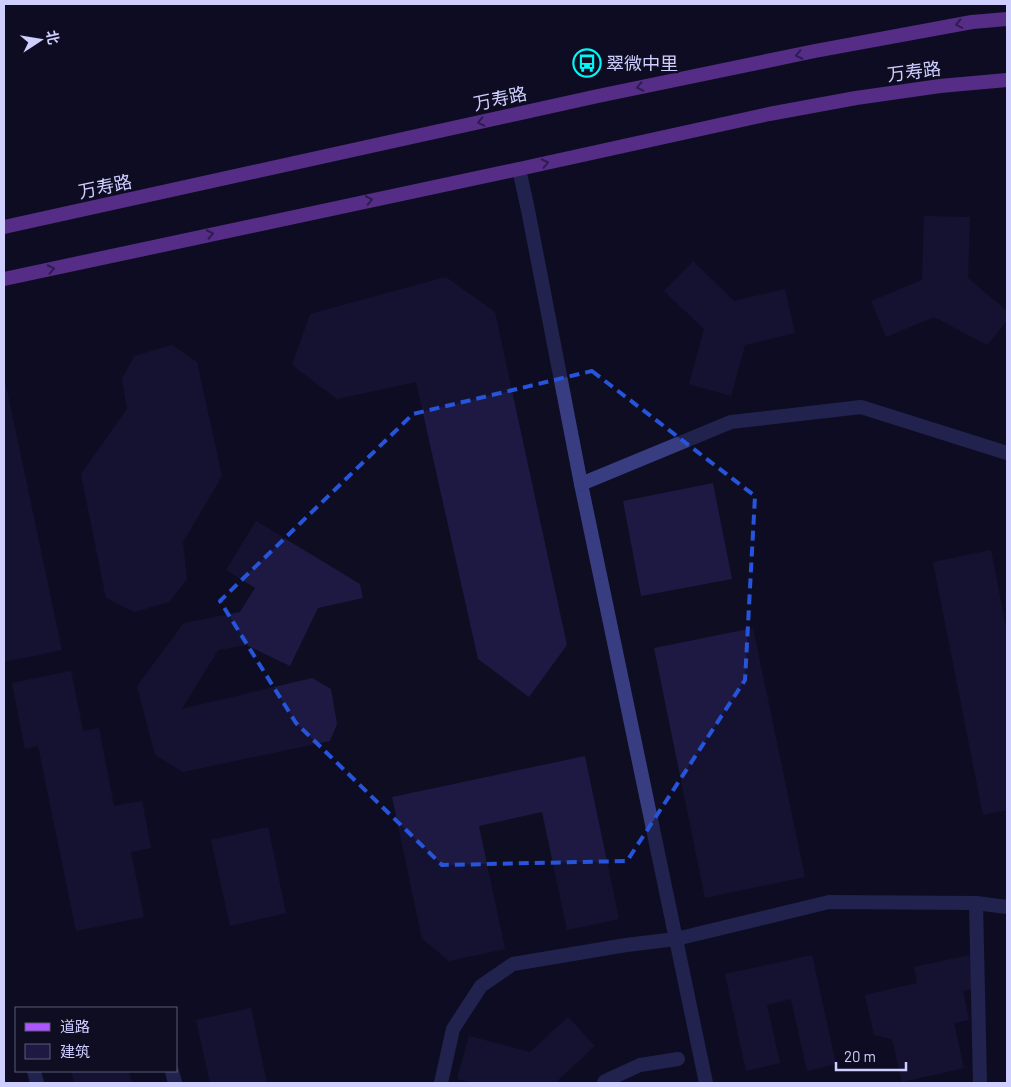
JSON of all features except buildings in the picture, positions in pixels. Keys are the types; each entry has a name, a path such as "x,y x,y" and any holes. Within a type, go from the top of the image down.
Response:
{"main road":[{"name":"万寿路","path":"4,227 607,94 814,51 972,22 1007,19"},
{"name":"万寿路","path":"4,279 769,114 940,86 1007,80"}],"street":[{"path":"519,169 581,484 706,1083"},
{"path":"581,484 731,422 861,407 1007,453"},
{"path":"441,1083 453,1029 481,986 513,964 676,938 829,902 976,903 1007,907"},
{"path":"976,903 980,1083"},
{"path":"604,1083 640,1064 678,1059"}],"highlighted area":[{"path":"592,371 755,496 745,680 627,861 442,865 296,723 220,601 413,414"}],"place":[{"name":"翠微中里","path":"587,63"}]}
